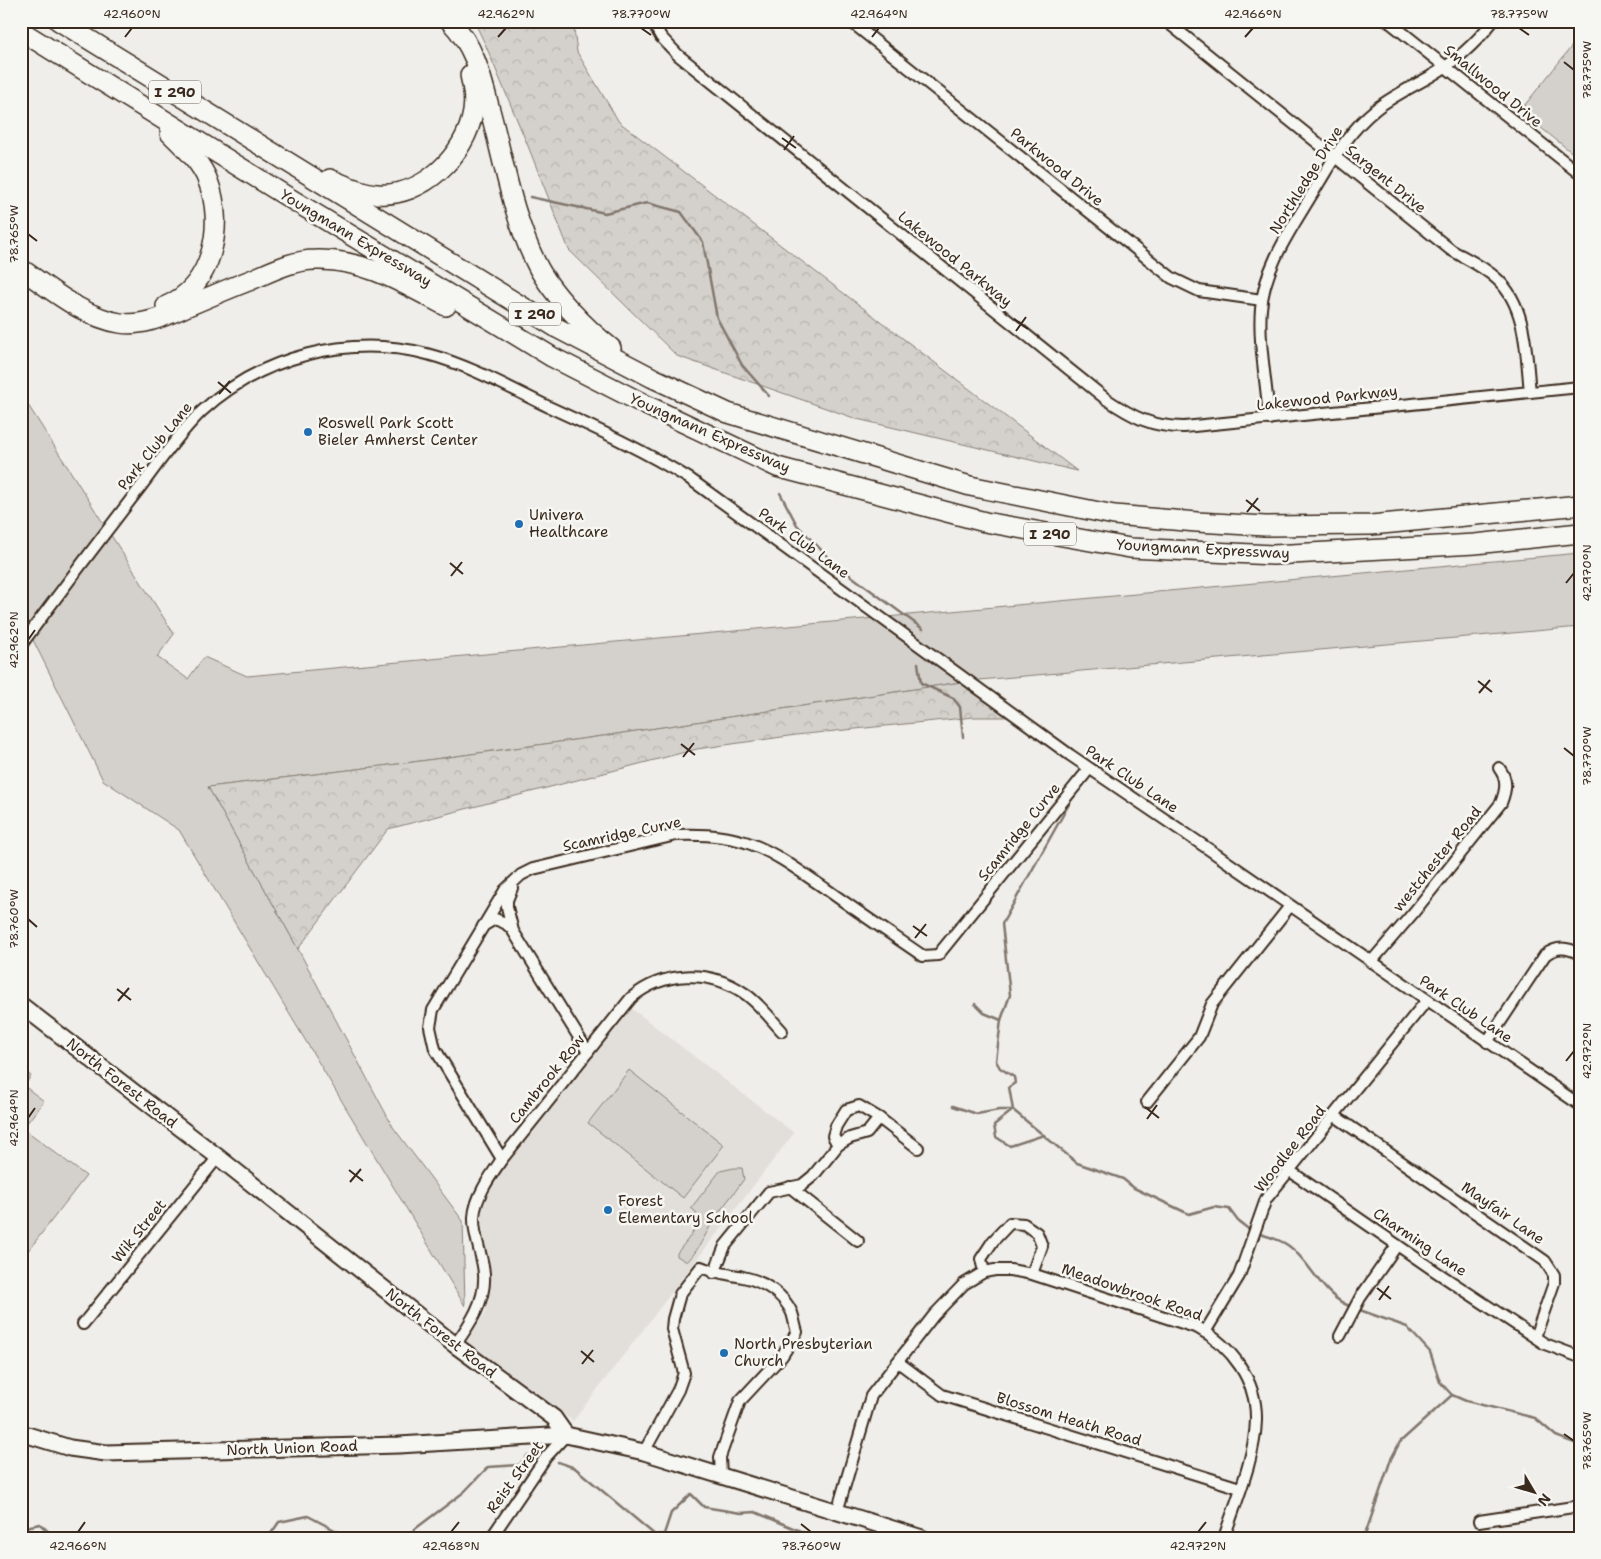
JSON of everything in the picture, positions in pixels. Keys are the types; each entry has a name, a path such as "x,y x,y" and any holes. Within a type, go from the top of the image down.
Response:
{"highway":[{"name":"Youngmann Expressway","path":"59,21 557,328 653,378 728,413 970,486 1114,515 1264,526 1371,525 1580,504"},
{"path":"290,164 345,185 376,194 390,194 405,190 430,178 445,166 467,133 474,111 474,96 471,77 458,46 437,21"},
{"path":"450,21 466,39 480,70 518,218 536,264 584,324 600,340 653,378"},
{"name":"Youngmann Expressway","path":"21,31 291,199 552,356 646,405 777,467 985,522 1120,546 1274,555 1475,544 1580,533"},
{"path":"21,262 82,304 112,315 128,316 152,311 181,298 191,289 211,257 215,241 215,204 208,180 200,164 144,108"},
{"path":"21,269 90,314 106,321 122,324 140,323 162,317 284,266 314,260 333,260 371,269 489,328 552,356"}],"main road":[{"name":"North Forest Road","path":"21,1005 218,1157 455,1345 554,1418 566,1436"},
{"name":"North Union Road","path":"21,1433 70,1448 106,1453 399,1445 566,1436"},
{"path":"566,1436 644,1452 922,1538"}],"street":[{"name":"Lakewood Parkway","path":"652,21 660,37 678,55 798,149 806,158 1098,393 1138,419 1152,424 1171,427 1269,419 1580,387"},
{"name":"Parkwood Drive","path":"850,21 1172,278 1200,291 1262,300"},
{"name":"Sargent Drive","path":"1166,21 1451,250 1483,268 1505,288 1512,298 1520,319 1530,392"},
{"name":"Smallwood Drive","path":"1388,21 1580,174"},
{"name":"Northledge Drive","path":"1269,419 1261,335 1262,300 1266,284 1282,245 1334,157 1348,137 1374,110 1445,66 1473,44 1493,21"},
{"name":"Park Club Lane","path":"21,645 108,527 173,444 189,424 215,400 258,372 286,360 309,354 352,347 393,348 437,357 485,376 616,438 684,474 1089,769 1580,1105"},
{"name":"westchester Road","path":"1371,962 1420,905 1501,803 1506,789 1504,774 1499,768"},
{"name":"Scamridge Curve","path":"502,1158 435,1049 430,1027 433,1010 482,926 505,890 521,875 533,869 676,836 696,834 737,840 751,844 787,862 924,956 938,955 1089,769"},
{"path":"521,875 514,884 507,900 509,920 513,931 588,1052"},
{"path":"1147,1102 1199,1037 1212,1004 1290,906"},
{"path":"482,926 495,920 505,923 513,931"},
{"path":"1487,1042 1551,951 1564,948 1580,954"},
{"name":"Cambrook Row","path":"455,1345 481,1302 484,1275 474,1216 483,1186 502,1158 632,998 641,990 662,980 679,977 705,977 732,985 749,997 782,1032"},
{"name":"Woodlee Road","path":"1205,1332 1239,1276 1266,1199 1427,1000"},
{"path":"838,1145 833,1136 836,1126 846,1110 859,1106 879,1118 918,1148"},
{"name":"Mayfair Lane","path":"1334,1116 1545,1260 1554,1275 1554,1283 1534,1337"},
{"path":"714,1273 725,1246 768,1192 802,1185 813,1176 838,1145 850,1138 867,1133 879,1118"},
{"name":"Wik Street","path":"83,1324 218,1157"},
{"name":"Charming Lane","path":"1290,1171 1534,1337"},
{"path":"790,1187 858,1241"},
{"path":"837,1512 871,1396 947,1300 964,1284 984,1272 982,1259 993,1241 1010,1223 1024,1224 1037,1232 1042,1246 1032,1274"},
{"path":"1340,1336 1360,1298 1397,1245"},
{"path":"644,1452 678,1390 684,1373 672,1330 680,1294 701,1267 714,1273 746,1277 763,1284 781,1296 792,1314 797,1332 782,1356 740,1401 720,1457 721,1476"},
{"name":"Meadowbrook Road","path":"984,1272 1010,1270 1032,1274 1184,1323 1205,1332 1229,1350 1244,1372 1254,1397 1256,1419 1253,1444 1224,1538"},
{"path":"1534,1337 1544,1344 1580,1356"},
{"name":"Blossom Heath Road","path":"898,1362 942,1395 1240,1488"},
{"name":"Reist Street","path":"491,1538 546,1457 566,1436"},
{"path":"1479,1521 1580,1506"}],"shaded area":[{"name":"Forest Elementary School","path":"631,1008 794,1133 573,1421 466,1342 485,1313 489,1293 491,1275 481,1221 483,1200 494,1180"}],"green space":[{"path":"474,21 573,21 577,52 619,122 1077,471 857,419 677,356 569,250 528,146"},
{"path":"1580,36 1580,159 1520,111"},
{"path":"21,394 174,634 157,657 188,679 204,657 247,676 1580,553 1580,627 968,681 603,736 398,764 208,787 298,949 393,1127 463,1221 465,1306 179,830 103,780 21,616"},
{"path":"968,681 1018,717 974,717 796,735 697,749 388,829 298,949 208,787 398,764 603,736"},
{"path":"21,1068 31,1076 24,1086 44,1101 23,1128 86,1176 21,1260"},
{"path":"629,1070 724,1145 683,1198 588,1123"},
{"path":"742,1168 744,1179 716,1217 698,1249 687,1262 677,1256 677,1253 692,1234 696,1224 691,1218 697,1213 691,1208 720,1171"}],"waterway":[{"path":"530,197 605,213 647,203 681,212 703,242 717,318 742,365 769,396"},
{"path":"780,493 797,525 835,564 923,629"},
{"path":"918,663 921,683 953,698 960,707 963,737"},
{"path":"1073,797 1002,924 1010,995 1001,1020 996,1061 1000,1068 1014,1077 1015,1083 1009,1087 1013,1110 1077,1163 1123,1179 1134,1188 1189,1214 1214,1207 1229,1209 1238,1221 1251,1231"},
{"path":"975,1004 984,1013 1001,1020"},
{"path":"953,1106 977,1114 1011,1110"},
{"path":"1013,1110 994,1125 996,1137 1010,1146 1044,1135"},
{"path":"1256,1233 1289,1246 1333,1296 1352,1307"},
{"path":"1357,1309 1407,1327 1430,1352 1440,1382 1452,1395 1466,1401 1535,1418 1556,1436 1580,1445"},
{"path":"1364,1538 1391,1459 1400,1442 1452,1395"},
{"path":"412,1538 415,1529 464,1492 488,1467 519,1465 528,1455"},
{"path":"558,1462 575,1468 655,1535 664,1534 671,1513 691,1494 704,1507 741,1513 755,1512 817,1538"},
{"path":"268,1538 279,1522 308,1516 350,1538"},
{"path":"21,1528 40,1524 55,1538"},
{"path":"225,1538 229,1535 261,1538"},
{"path":"378,1538 393,1536 395,1538"}],"place":[{"name":"Roswell Park Scott Bieler Amherst Center","path":"308,432"},
{"name":"Univera Healthcare","path":"519,524"},
{"name":"Forest Elementary School","path":"608,1210"},
{"name":"North Presbyterian Church","path":"724,1353"}]}
